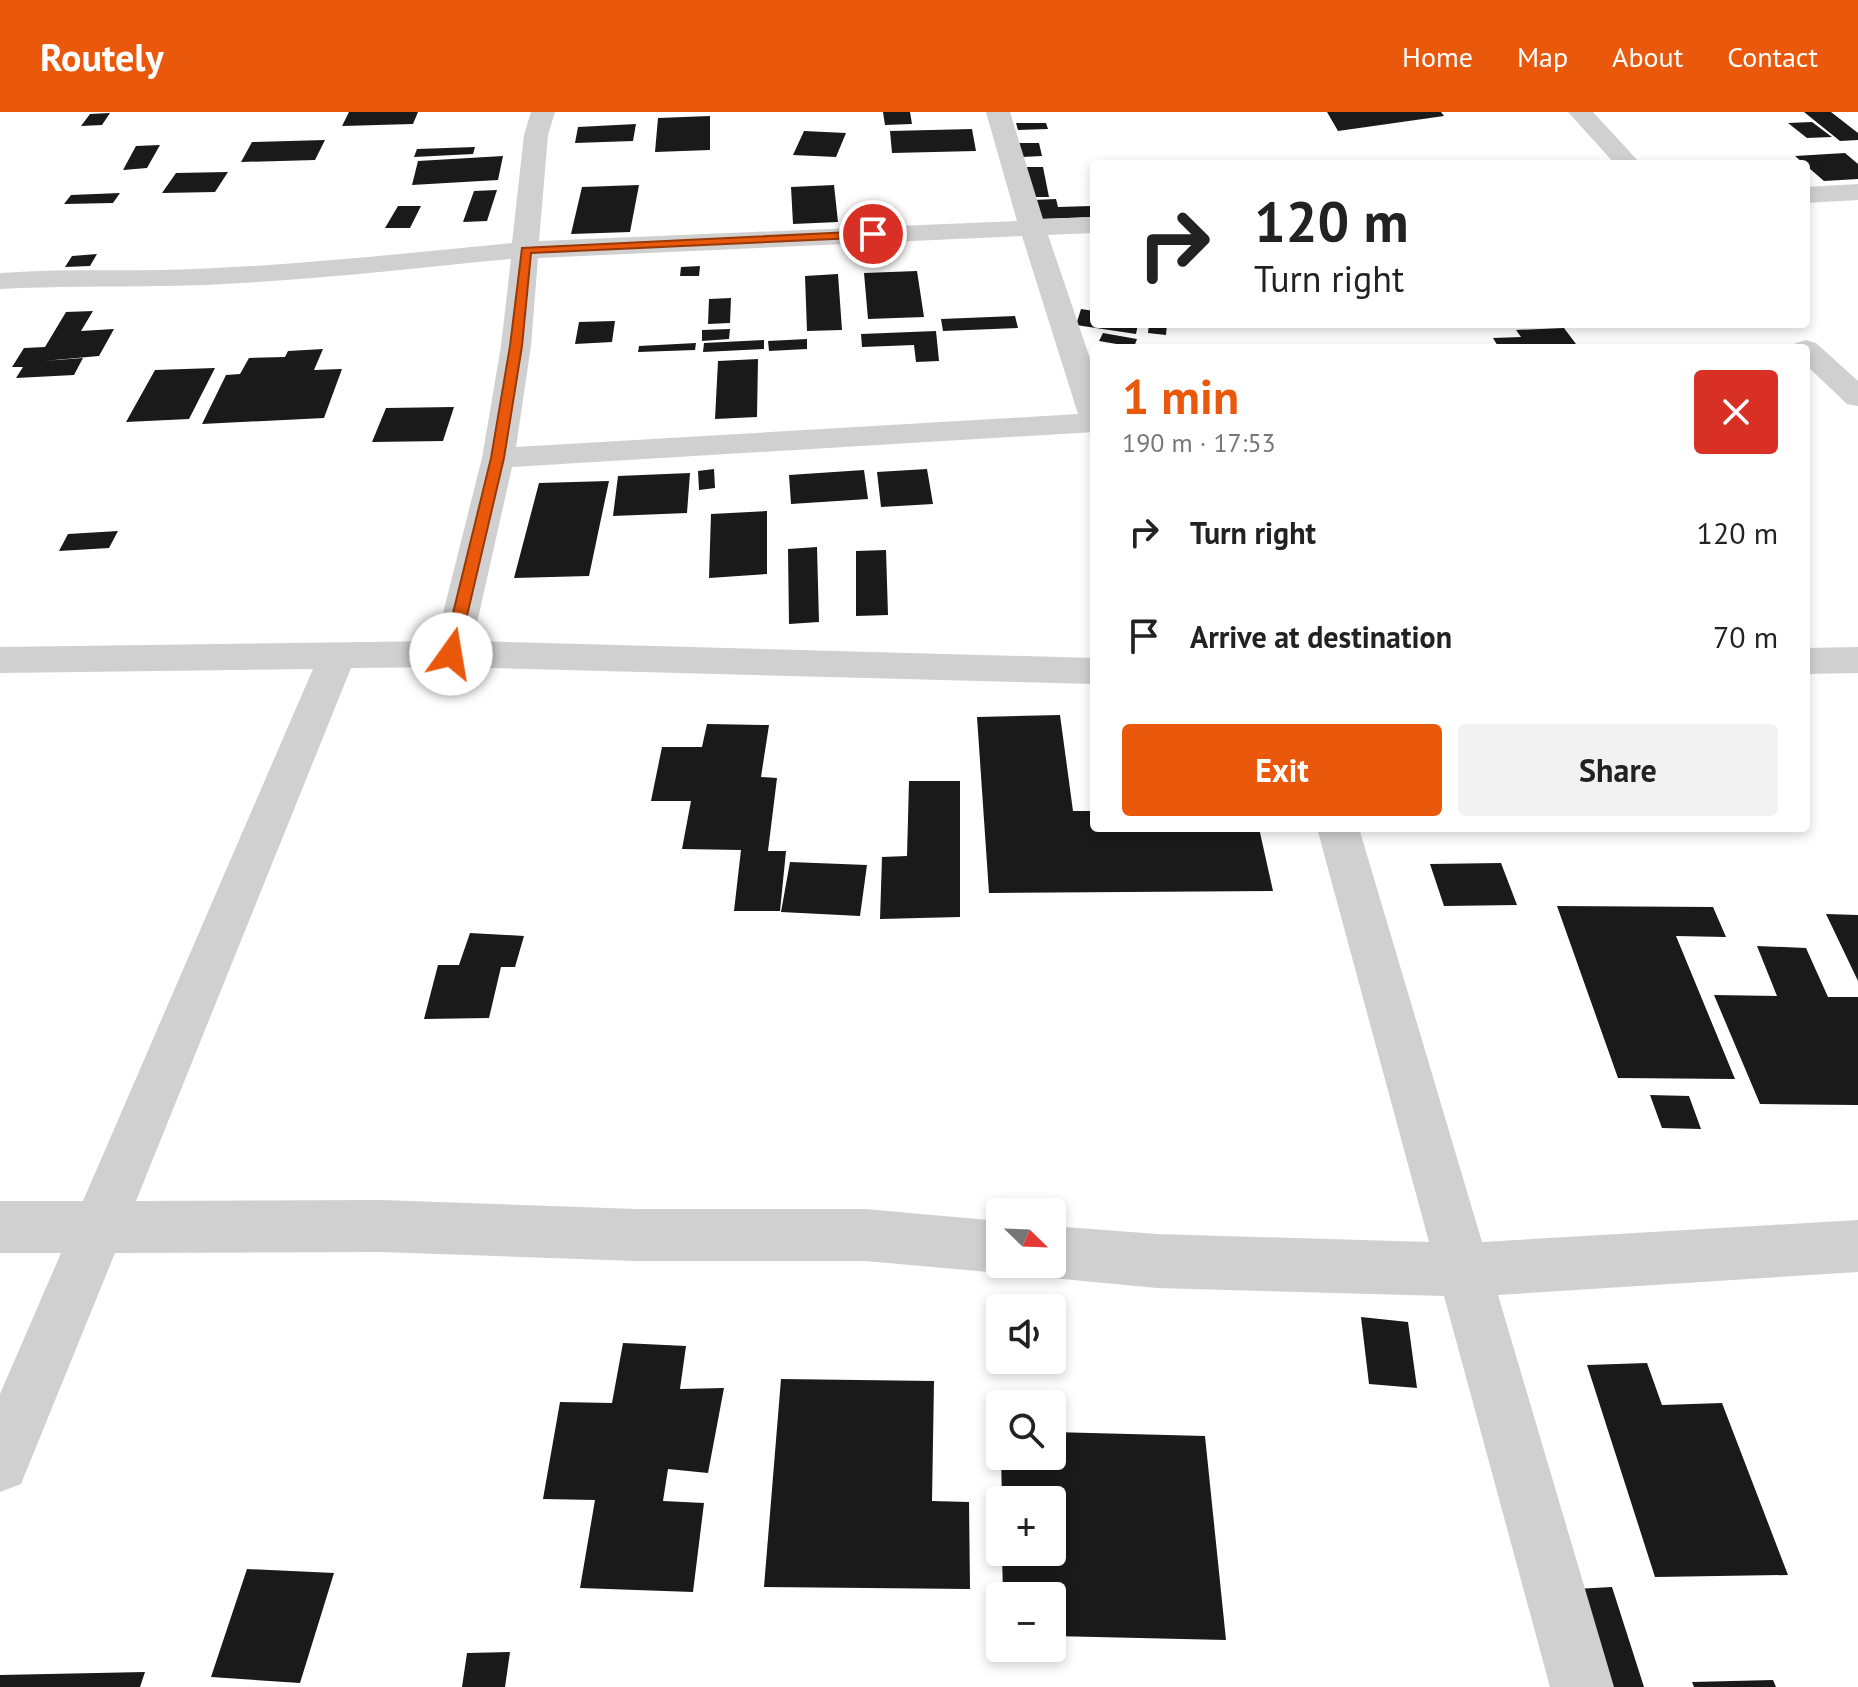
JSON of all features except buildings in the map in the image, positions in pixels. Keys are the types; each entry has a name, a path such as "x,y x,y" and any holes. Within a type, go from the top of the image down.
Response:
{"street":[{"path":"451,654 498,458 516,346 536,135 543,112"},
{"path":"998,112 1090,403"},
{"path":"1580,112 1625,160"},
{"path":"1810,195 1858,192"},
{"path":"0,281 67,277 211,276 526,250 1090,225"},
{"path":"1810,352 1858,397"},
{"path":"498,458 1090,423"},
{"path":"0,660 451,654 1090,671"},
{"path":"0,1463 338,655"},
{"path":"1810,661 1858,660"},
{"path":"1339,832 1582,1687"},
{"path":"0,1227 381,1226 636,1235 865,1235 986,1246"},
{"path":"1066,1253 1157,1261 1466,1270 1858,1246"}],"route":[{"path":"451,654 498,458 516,346 526,250 873,234"}]}
